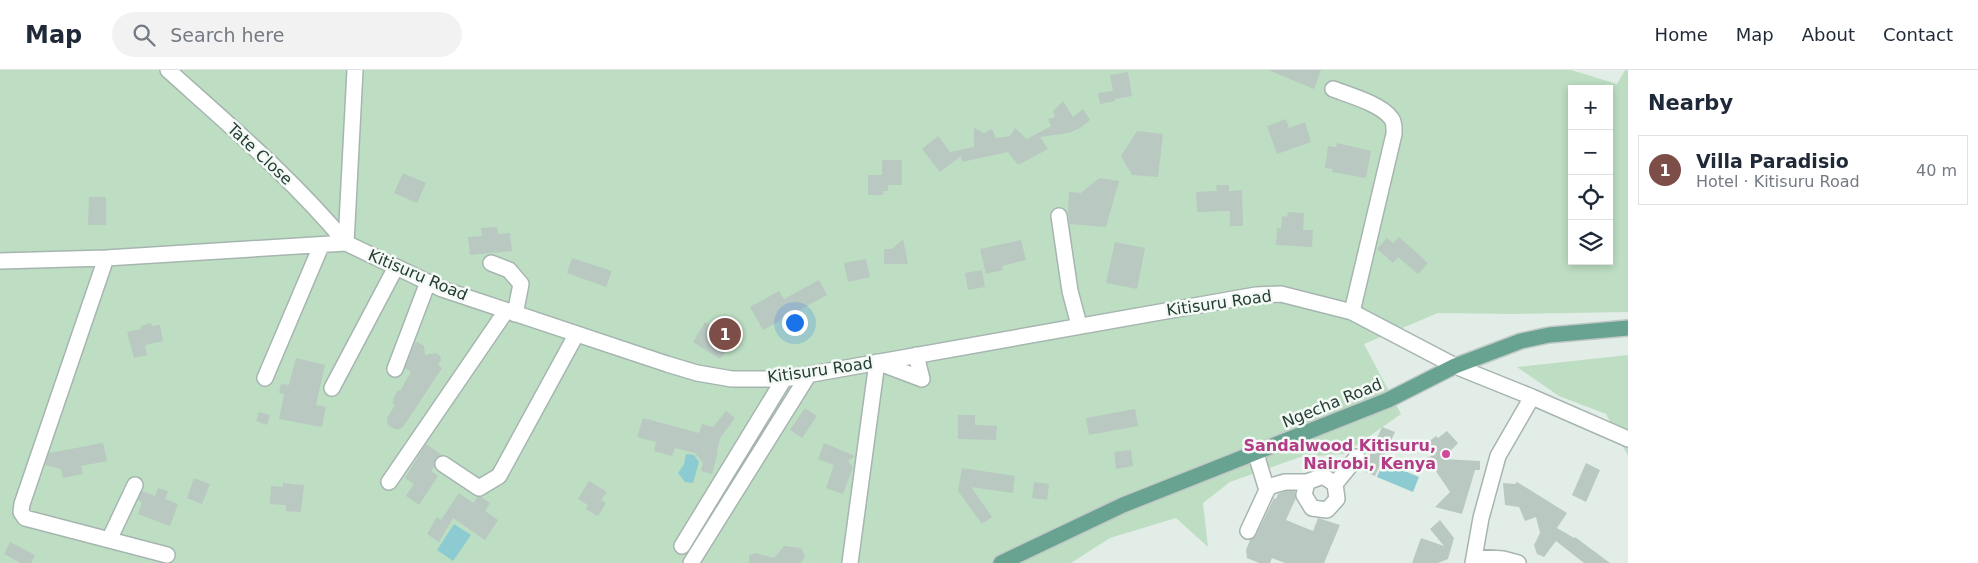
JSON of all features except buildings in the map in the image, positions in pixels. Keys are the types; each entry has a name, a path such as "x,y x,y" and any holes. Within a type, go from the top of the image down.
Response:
{"main road":[{"name":"Ngecha Road","path":"1001,563 1122,505 1388,400 1455,366 1520,341 1549,335 1628,328"}],"street":[{"name":"Tate Close","path":"168,70 269,161 328,221 346,243"},
{"path":"0,261 106,258 346,243 355,70"},
{"path":"1333,89 1372,105 1391,118 1394,125 1394,134 1352,312"},
{"path":"1059,216 1070,290 1079,325"},
{"name":"Kitisuru Road","path":"346,243 428,282 576,335 705,375 732,379 784,379 1256,295 1270,294 1297,297 1352,312 1455,366 1532,397 1628,440"},
{"path":"265,378 321,246"},
{"path":"106,258 22,504 21,512 25,518 167,555"},
{"path":"389,482 511,312 521,284 509,270 490,264"},
{"path":"332,388 396,267"},
{"path":"395,369 428,282"},
{"path":"443,464 478,488 499,476 576,335"},
{"path":"850,563 877,362 922,379 916,356"},
{"path":"691,563 809,374"},
{"path":"682,546 784,379"},
{"path":"1518,563 1503,558 1474,560 1481,518 1498,456 1532,397"},
{"path":"1255,451 1267,490"},
{"path":"1307,482 1304,495 1312,508 1326,510 1337,499 1335,484 1357,457"},
{"path":"1248,531 1267,490 1271,486 1285,482 1307,482 1323,476 1335,484"},
{"path":"109,540 135,485"}],"green space":[{"path":"0,70 1571,70 1617,84 1625,70 1628,70 1628,312 1438,313 1364,344 1401,414 1344,454 1300,457 1230,482 1203,503 1208,547 1176,518 1110,538 1071,563 0,563"},
{"path":"1628,355 1628,456 1606,414 1559,396 1517,367"}],"water":[{"path":"686,454 694,455 699,462 693,483 685,482 678,473 684,464"},
{"path":"1383,462 1419,477 1413,492 1377,477"},
{"path":"454,524 471,535 453,561 437,550"}],"place":[{"name":"Villa Paradisio","path":"725,334"},
{"name":"Sandalwood Kitisuru, Nairobi, Kenya","path":"1446,454"}]}
